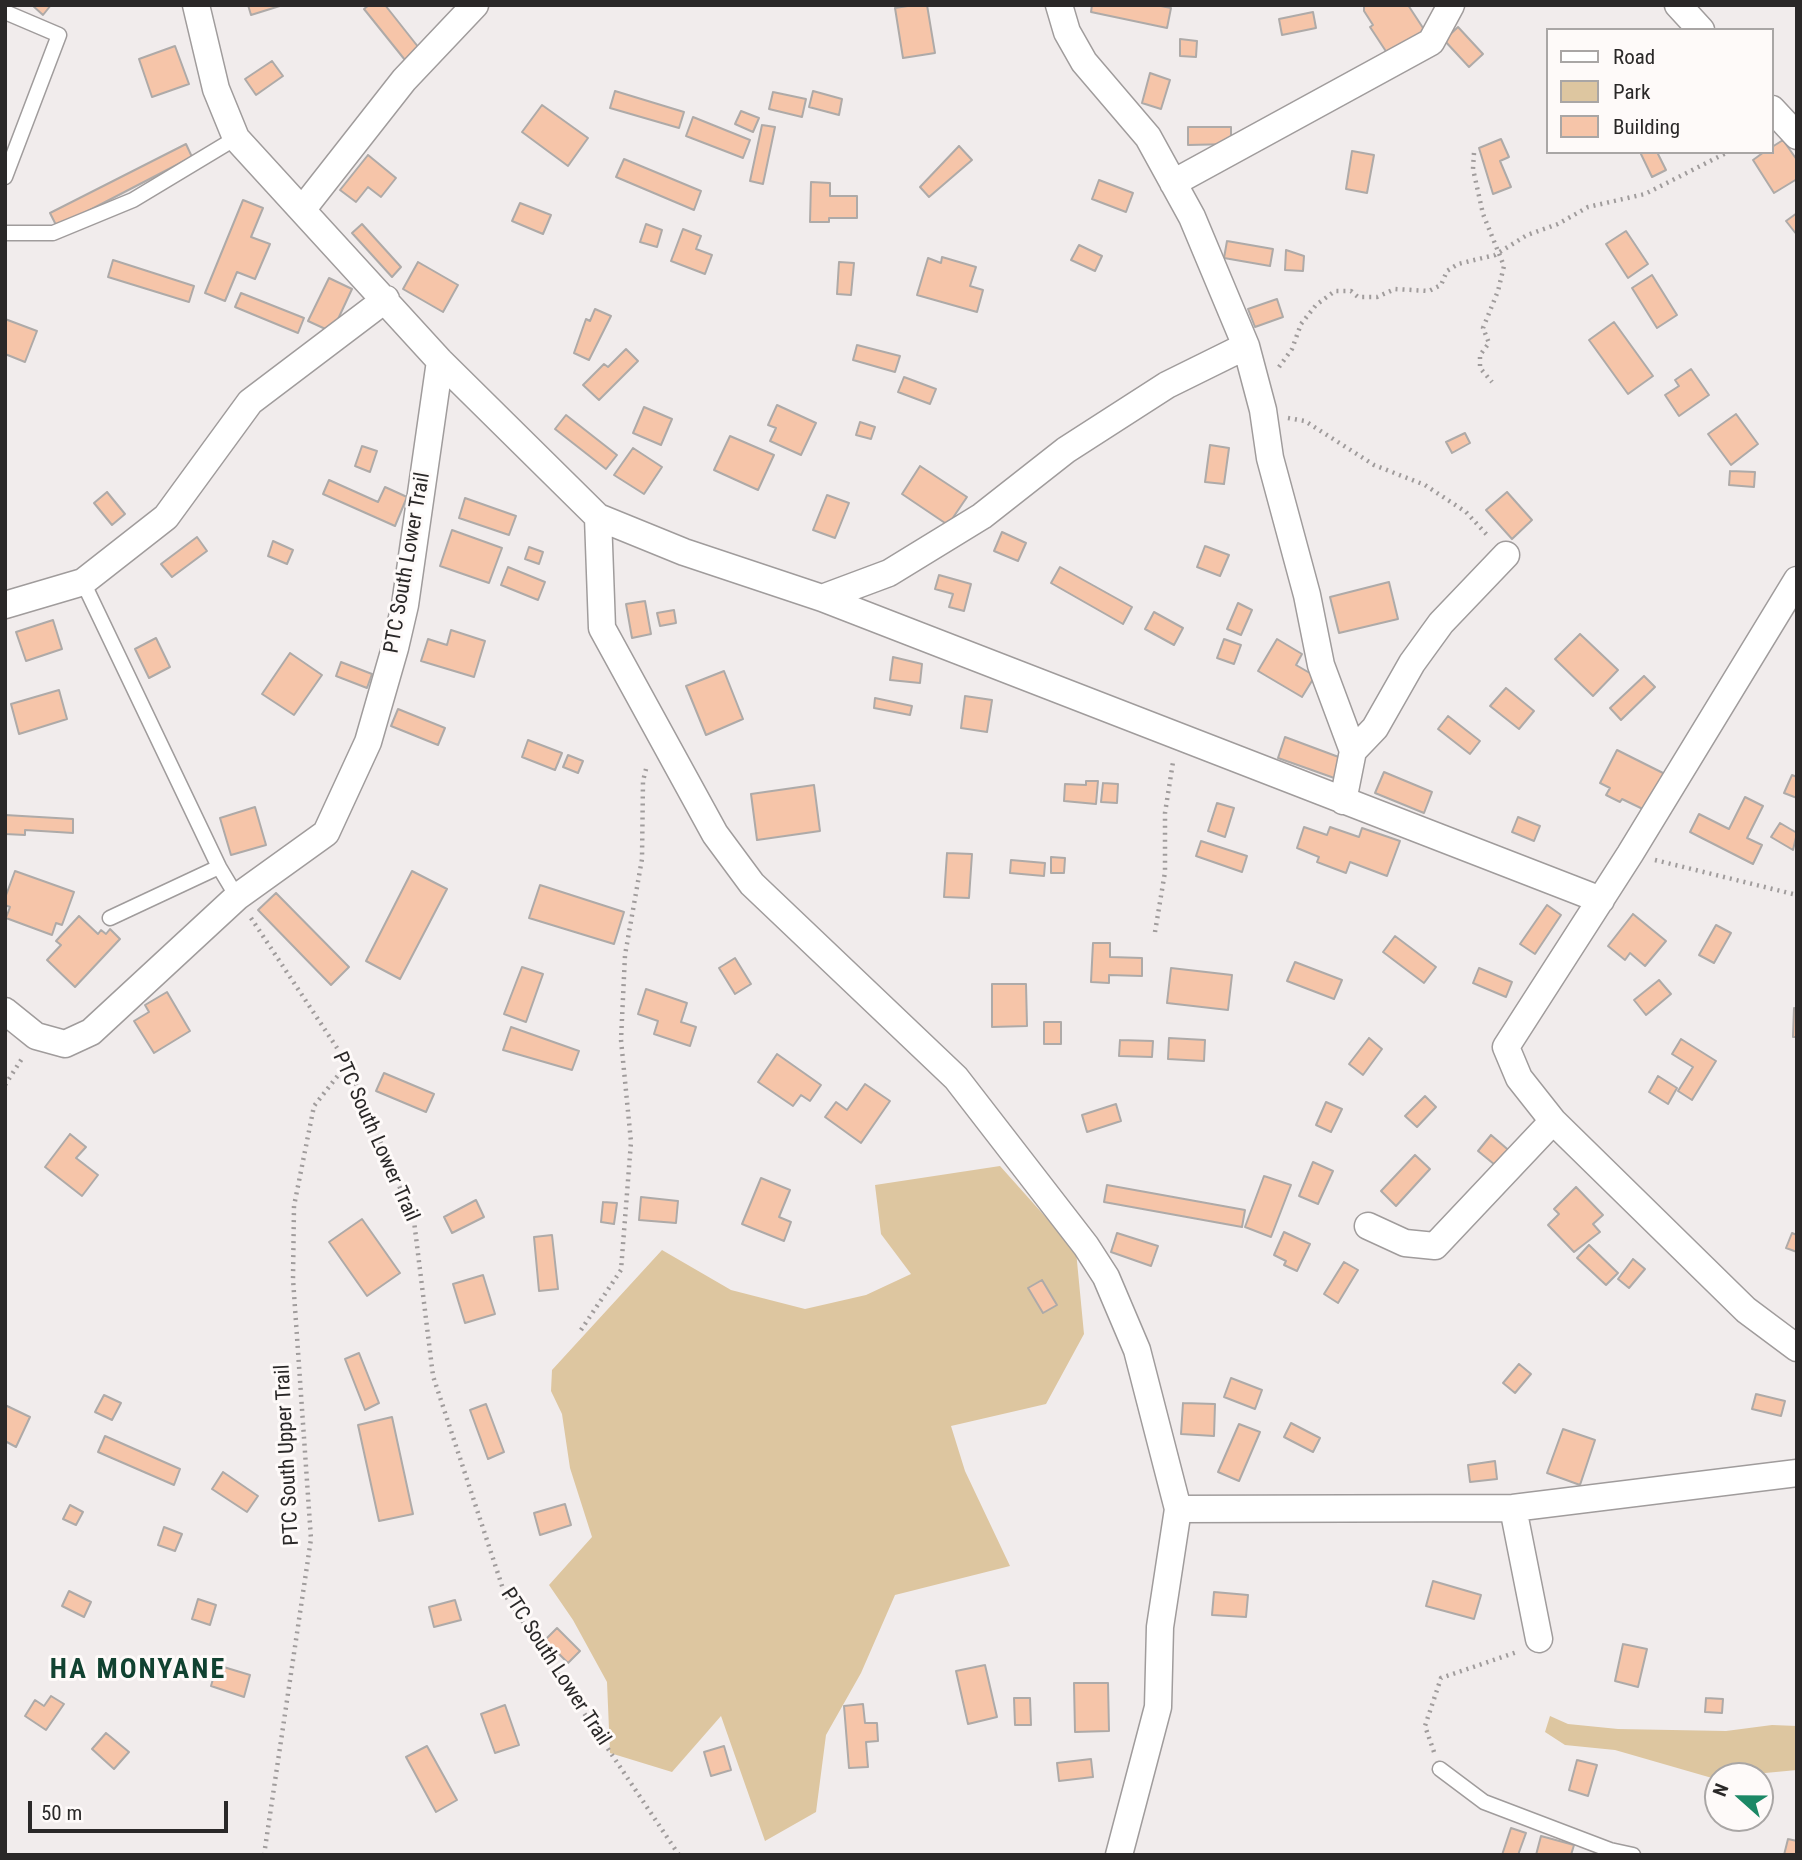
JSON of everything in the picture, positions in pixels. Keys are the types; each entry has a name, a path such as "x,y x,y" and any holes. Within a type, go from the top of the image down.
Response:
{"street":[{"path":"196,5 216,89 236,138 440,361 598,517 684,552 822,598 1601,900"},
{"path":"302,209 404,80 475,5"},
{"path":"1059,5 1067,32 1084,62 1148,137 1192,217 1245,346 1263,410 1270,458 1307,595 1321,665 1353,751 1343,801"},
{"path":"1173,183 1432,42 1451,5"},
{"path":"1678,5 1699,28"},
{"path":"1774,110 1797,136"},
{"path":"5,605 83,582 166,517 250,402 386,299"},
{"path":"822,598 889,573 982,516 1066,450 1144,399 1245,346"},
{"name":"PTC South Lower Trail","path":"237,897 326,832 368,742 405,605 440,361"},
{"path":"598,517 602,628 715,834 752,884 956,1078 1086,1246 1106,1277 1137,1350 1178,1509 1160,1627 1158,1707 1119,1855"},
{"path":"1353,751 1375,728 1412,663 1441,622 1506,555"},
{"path":"1797,580 1601,900 1506,1047 1519,1078 1553,1121 1746,1310 1797,1348"},
{"path":"5,1011 36,1036 65,1044 92,1031 237,897"},
{"path":"1367,1226 1405,1243 1435,1246 1553,1121"},
{"path":"1178,1509 1513,1508 1797,1473"},
{"path":"1513,1508 1539,1639"}],"lane":[{"path":"5,12 59,35 5,177"},
{"path":"5,233 53,233 133,200 236,138"},
{"path":"83,582 219,867 237,897"},
{"path":"110,918 219,867"},
{"path":"1440,1769 1484,1802 1610,1850 1633,1855"}],"path":[{"path":"1474,153 1479,202 1504,267 1498,291 1483,328 1489,344 1480,355 1480,368 1492,382"},
{"path":"1506,555 1466,512 1425,485 1374,465 1305,421 1263,410 1272,377 1293,349 1301,324 1316,305 1335,291 1351,292 1358,297 1377,297 1395,289 1429,291 1441,285 1447,271 1458,264 1499,252 1527,234 1558,224 1588,207 1645,194 1724,154"},
{"path":"581,1330 621,1270 631,1142 621,1040 625,955 642,859 643,781 656,728"},
{"path":"1155,932 1165,872 1165,813 1177,737"},
{"path":"1630,853 1797,895"},
{"name":"PTC South Lower Trail","path":"237,897 347,1063 415,1221 433,1377 505,1595 679,1855"},
{"name":"PTC South Upper Trail","path":"264,1855 311,1539 293,1279 294,1206 314,1106 347,1063"},
{"path":"1440,1769 1424,1726 1441,1678 1513,1655 1539,1639"}],"green space":[{"path":"1000,1166 1076,1251 1084,1334 1046,1404 951,1426 965,1471 1010,1566 895,1595 861,1673 826,1735 816,1812 765,1841 721,1716 672,1772 610,1753 607,1682 573,1620 549,1585 592,1537 570,1468 562,1414 551,1391 552,1370 662,1250 731,1290 805,1309 866,1295 911,1274 881,1234 875,1185"},
{"path":"1550,1716 1568,1724 1618,1729 1726,1731 1772,1725 1797,1726 1797,1770 1774,1772 1774,1762 1704,1762 1704,1776 1615,1750 1565,1745 1545,1732"}],"building":[{"path":"32,5 51,5 43,15"},
{"path":"248,5 283,5 251,15"},
{"path":"369,5 385,5 419,48 405,60 364,9"},
{"path":"927,5 935,53 903,58 895,8"},
{"path":"1092,5 1156,5 1171,8 1167,28 1091,12"},
{"path":"1364,5 1408,5 1427,34 1391,59 1370,27 1373,25 1364,11"},
{"path":"1313,12 1316,28 1282,35 1279,19"},
{"path":"1458,27 1483,54 1469,67 1444,40"},
{"path":"1180,39 1197,41 1196,57 1180,56"},
{"path":"175,46 189,84 152,97 139,59"},
{"path":"272,61 283,76 256,95 245,79"},
{"path":"1150,73 1170,80 1161,109 1142,103"},
{"path":"615,91 684,112 679,128 610,108"},
{"path":"813,91 842,99 839,115 809,107"},
{"path":"773,92 806,99 802,117 769,109"},
{"path":"542,105 588,138 568,166 522,132"},
{"path":"741,111 759,118 753,132 735,124"},
{"path":"693,117 750,140 743,158 686,136"},
{"path":"762,125 775,127 763,184 750,181"},
{"path":"1188,127 1231,127 1231,144 1188,145"},
{"path":"1501,139 1509,157 1500,161 1511,187 1493,194 1479,148"},
{"path":"1783,140 1797,160 1797,179 1774,193 1753,160 1761,154 1774,154 1774,146"},
{"path":"186,144 192,157 57,227 50,213"},
{"path":"959,146 972,160 929,197 920,187"},
{"path":"1352,151 1374,155 1367,193 1346,189"},
{"path":"1641,154 1658,154 1666,170 1652,177"},
{"path":"368,155 396,178 381,197 368,187 356,202 340,190"},
{"path":"624,159 701,191 694,210 616,177"},
{"path":"1099,180 1133,193 1126,212 1092,199"},
{"path":"811,182 830,183 830,196 857,196 857,218 829,218 829,222 810,222"},
{"path":"243,200 263,208 251,237 270,244 255,279 237,272 225,301 205,293"},
{"path":"520,203 551,215 543,234 512,221"},
{"path":"1797,213 1797,235 1786,221"},
{"path":"362,224 401,267 392,277 352,233"},
{"path":"646,224 662,230 657,247 640,242"},
{"path":"683,229 701,236 696,249 712,255 705,274 671,261"},
{"path":"1626,231 1648,264 1628,278 1606,244"},
{"path":"1227,241 1273,249 1270,266 1224,258"},
{"path":"1079,245 1102,256 1095,271 1071,260"},
{"path":"1286,250 1304,256 1303,271 1285,270"},
{"path":"942,257 976,267 970,286 983,290 977,312 917,295 928,258 941,263"},
{"path":"113,260 194,286 189,302 108,277"},
{"path":"418,262 458,285 443,312 403,289"},
{"path":"839,262 854,263 851,295 837,294"},
{"path":"1652,275 1677,315 1657,328 1632,288"},
{"path":"329,278 352,289 332,332 308,321"},
{"path":"241,293 304,318 298,333 235,307"},
{"path":"1277,299 1283,317 1255,327 1248,309"},
{"path":"595,309 611,316 589,360 574,353 586,319 590,321"},
{"path":"5,319 37,331 25,362 5,354"},
{"path":"1614,322 1653,376 1628,394 1589,340"},
{"path":"857,345 900,356 895,372 853,360"},
{"path":"626,349 638,361 599,400 583,385 604,364 608,367"},
{"path":"1691,369 1709,395 1679,416 1665,395 1679,386 1675,380"},
{"path":"904,377 936,389 930,404 898,392"},
{"path":"777,405 816,423 801,455 770,441 776,428 768,425"},
{"path":"644,407 672,419 661,445 633,433"},
{"path":"1736,414 1758,444 1731,465 1708,434"},
{"path":"566,415 617,455 606,469 555,429"},
{"path":"860,422 875,427 871,439 856,435"},
{"path":"1465,433 1470,443 1452,453 1446,442"},
{"path":"730,436 774,455 758,490 714,470"},
{"path":"1210,445 1229,448 1224,484 1205,482"},
{"path":"362,446 377,451 370,472 355,466"},
{"path":"633,448 662,467 644,494 614,475"},
{"path":"920,466 967,497 948,525 902,494"},
{"path":"1730,471 1755,472 1754,487 1729,485"},
{"path":"329,480 378,502 385,487 407,497 395,526 323,494"},
{"path":"107,492 125,514 112,525 94,503"},
{"path":"1507,492 1532,520 1512,539 1486,510"},
{"path":"827,495 849,503 835,538 813,530"},
{"path":"465,498 516,516 509,535 459,518"},
{"path":"452,530 502,548 489,583 440,566"},
{"path":"1002,532 1026,543 1018,561 994,551"},
{"path":"197,537 207,551 172,577 161,564"},
{"path":"273,541 293,550 287,564 268,556"},
{"path":"1205,546 1229,555 1220,576 1197,567"},
{"path":"529,547 543,552 539,564 525,559"},
{"path":"508,567 545,582 538,600 501,585"},
{"path":"1060,567 1132,607 1123,624 1051,583"},
{"path":"939,575 971,584 964,611 949,607 953,594 935,589"},
{"path":"1389,582 1398,619 1339,633 1330,597"},
{"path":"645,601 651,634 632,638 626,604"},
{"path":"1238,603 1252,610 1241,635 1227,629"},
{"path":"674,610 676,623 660,626 657,613"},
{"path":"1154,612 1183,628 1174,645 1145,629"},
{"path":"53,620 62,649 26,661 16,632"},
{"path":"451,630 485,641 474,677 421,661 428,639 447,645"},
{"path":"1580,634 1618,670 1593,696 1555,659"},
{"path":"156,638 170,667 149,678 135,649"},
{"path":"1224,639 1241,645 1234,664 1217,658"},
{"path":"1277,639 1302,654 1296,665 1315,676 1302,697 1258,671"},
{"path":"290,653 322,675 294,715 262,694"},
{"path":"893,657 922,664 920,683 890,680"},
{"path":"341,662 372,674 367,688 336,676"},
{"path":"724,671 743,719 706,735 686,686"},
{"path":"1644,676 1655,687 1621,720 1610,708"},
{"path":"1506,688 1534,711 1519,729 1490,706"},
{"path":"59,690 67,719 19,734 11,704"},
{"path":"965,696 992,700 987,732 961,728"},
{"path":"875,698 912,706 910,715 874,708"},
{"path":"398,709 445,728 438,745 391,726"},
{"path":"1448,716 1480,741 1470,754 1438,729"},
{"path":"1285,737 1344,759 1337,779 1278,758"},
{"path":"528,740 562,753 555,770 522,757"},
{"path":"1617,750 1667,775 1649,812 1622,799 1620,802 1606,795 1610,788 1600,783"},
{"path":"568,755 583,761 578,773 563,767"},
{"path":"1384,772 1432,792 1424,813 1375,793"},
{"path":"1792,775 1797,777 1797,798 1784,793"},
{"path":"1086,781 1098,781 1096,804 1064,801 1065,784 1086,785"},
{"path":"1103,783 1118,784 1117,803 1101,802"},
{"path":"814,785 820,831 757,840 751,794"},
{"path":"1745,797 1763,806 1747,838 1762,845 1753,864 1690,832 1699,814 1729,829"},
{"path":"1217,803 1234,808 1225,837 1208,831"},
{"path":"255,807 266,845 231,855 220,818"},
{"path":"5,815 73,819 73,833 25,830 25,835 5,834"},
{"path":"1518,817 1540,826 1534,841 1512,832"},
{"path":"1780,823 1797,833 1793,850 1771,837"},
{"path":"1304,827 1327,835 1330,827 1359,837 1362,828 1400,841 1387,876 1350,862 1346,873 1317,862 1319,857 1297,848"},
{"path":"1201,841 1247,856 1242,872 1196,856"},
{"path":"947,853 972,854 969,898 944,897"},
{"path":"1051,857 1065,858 1064,873 1051,873"},
{"path":"1011,860 1045,863 1044,876 1010,873"},
{"path":"15,871 74,892 62,925 56,923 52,935 6,918 10,907 5,905 5,898"},
{"path":"412,871 447,889 400,979 366,961"},
{"path":"540,885 624,912 614,944 529,918"},
{"path":"276,893 349,967 331,985 258,910"},
{"path":"1547,905 1561,915 1535,954 1520,944"},
{"path":"1633,914 1666,941 1645,966 1630,953 1625,960 1608,946"},
{"path":"79,916 98,934 101,930 106,934 110,929 120,939 75,987 47,960 61,945 56,941"},
{"path":"1716,925 1731,933 1714,963 1699,955"},
{"path":"1395,936 1436,967 1424,983 1383,952"},
{"path":"1093,943 1110,943 1110,957 1142,958 1142,976 1109,975 1109,983 1091,982"},
{"path":"735,958 751,984 735,994 719,968"},
{"path":"1295,962 1342,980 1334,999 1287,981"},
{"path":"522,967 543,974 526,1022 504,1014"},
{"path":"1171,968 1232,975 1228,1010 1167,1003"},
{"path":"1479,968 1512,982 1506,997 1473,983"},
{"path":"1659,980 1671,994 1646,1015 1634,1000"},
{"path":"992,984 1026,984 1027,1026 992,1027"},
{"path":"646,989 687,1003 681,1022 696,1027 690,1046 654,1034 658,1021 638,1014"},
{"path":"167,992 190,1031 154,1053 134,1021 149,1012 145,1005"},
{"path":"1794,1008 1797,1009 1797,1037 1793,1037"},
{"path":"1044,1022 1061,1022 1061,1044 1044,1044"},
{"path":"511,1027 579,1051 572,1070 503,1050"},
{"path":"1169,1038 1205,1040 1204,1061 1168,1059"},
{"path":"1369,1038 1382,1049 1363,1075 1349,1064"},
{"path":"1681,1039 1716,1061 1692,1100 1678,1091 1693,1067 1672,1054"},
{"path":"1120,1040 1153,1041 1152,1057 1119,1056"},
{"path":"777,1054 821,1085 810,1101 801,1095 793,1106 758,1082"},
{"path":"384,1073 434,1094 426,1112 376,1091"},
{"path":"1658,1076 1677,1088 1668,1104 1649,1092"},
{"path":"865,1084 890,1101 861,1143 825,1117 836,1102 847,1110"},
{"path":"1425,1096 1436,1107 1417,1127 1405,1116"},
{"path":"1326,1102 1342,1109 1331,1132 1316,1125"},
{"path":"1116,1104 1121,1121 1087,1132 1082,1115"},
{"path":"70,1134 86,1147 76,1158 98,1175 82,1196 45,1167"},
{"path":"1491,1135 1513,1154 1500,1169 1478,1151"},
{"path":"1415,1155 1430,1169 1396,1206 1381,1191"},
{"path":"1313,1162 1333,1171 1318,1204 1299,1196"},
{"path":"1264,1176 1291,1185 1271,1237 1245,1227"},
{"path":"761,1178 790,1190 779,1217 791,1222 784,1241 742,1224"},
{"path":"1107,1185 1245,1210 1242,1227 1104,1202"},
{"path":"1576,1187 1603,1215 1593,1224 1600,1232 1574,1252 1548,1225 1559,1214 1554,1209"},
{"path":"641,1197 678,1201 676,1223 639,1220"},
{"path":"476,1200 484,1217 452,1233 444,1217"},
{"path":"603,1202 617,1203 614,1224 601,1222"},
{"path":"362,1219 400,1273 367,1296 329,1242"},
{"path":"1284,1232 1310,1244 1297,1271 1284,1265 1286,1261 1274,1255"},
{"path":"1117,1233 1158,1246 1151,1266 1111,1252"},
{"path":"1792,1233 1797,1235 1797,1252 1786,1248"},
{"path":"552,1235 558,1289 539,1291 534,1237"},
{"path":"1589,1245 1618,1273 1606,1285 1577,1258"},
{"path":"1633,1259 1645,1269 1629,1288 1618,1279"},
{"path":"1344,1262 1358,1270 1338,1303 1324,1294"},
{"path":"483,1275 495,1314 465,1323 453,1284"},
{"path":"1042,1280 1057,1305 1043,1313 1028,1288"},
{"path":"359,1353 379,1403 365,1410 345,1359"},
{"path":"1519,1364 1531,1374 1515,1393 1503,1383"},
{"path":"1231,1378 1262,1390 1255,1409 1224,1397"},
{"path":"1756,1394 1785,1401 1781,1416 1752,1409"},
{"path":"104,1395 121,1403 112,1420 95,1412"},
{"path":"1183,1403 1215,1404 1214,1436 1181,1434"},
{"path":"486,1404 504,1452 488,1459 470,1410"},
{"path":"5,1405 30,1417 16,1447 5,1441"},
{"path":"392,1417 413,1514 379,1521 358,1425"},
{"path":"1291,1423 1320,1438 1313,1452 1284,1437"},
{"path":"1239,1424 1260,1432 1239,1481 1218,1472"},
{"path":"1563,1429 1595,1440 1580,1485 1547,1473"},
{"path":"105,1436 180,1469 174,1485 98,1452"},
{"path":"1495,1461 1497,1479 1470,1482 1468,1465"},
{"path":"223,1472 258,1496 247,1512 212,1489"},
{"path":"565,1504 571,1525 540,1535 534,1513"},
{"path":"70,1505 83,1512 76,1525 63,1519"},
{"path":"164,1527 182,1534 175,1551 158,1545"},
{"path":"1433,1581 1481,1595 1474,1619 1426,1606"},
{"path":"69,1591 91,1602 84,1617 62,1606"},
{"path":"1214,1592 1248,1595 1246,1617 1212,1615"},
{"path":"198,1599 216,1605 210,1625 192,1619"},
{"path":"455,1600 461,1620 434,1627 429,1607"},
{"path":"557,1628 580,1651 568,1663 545,1640"},
{"path":"1623,1644 1647,1649 1638,1687 1615,1681"},
{"path":"217,1665 250,1675 244,1697 211,1686"},
{"path":"985,1665 997,1717 968,1724 956,1671"},
{"path":"1074,1683 1108,1683 1109,1731 1075,1732"},
{"path":"51,1696 64,1704 46,1730 25,1716 35,1700 44,1706"},
{"path":"1014,1698 1030,1698 1031,1725 1015,1725"},
{"path":"1706,1698 1723,1699 1722,1713 1705,1712"},
{"path":"863,1704 865,1723 877,1723 878,1741 866,1742 868,1767 849,1768 844,1706"},
{"path":"505,1705 519,1745 495,1753 481,1714"},
{"path":"106,1733 129,1752 114,1769 92,1749"},
{"path":"427,1746 457,1800 436,1812 406,1757"},
{"path":"724,1746 731,1770 711,1776 704,1752"},
{"path":"1091,1759 1093,1777 1059,1781 1057,1763"},
{"path":"1577,1760 1597,1765 1588,1796 1569,1790"},
{"path":"1511,1828 1526,1833 1518,1855 1502,1855"},
{"path":"1541,1836 1574,1845 1571,1855 1536,1855"},
{"path":"1788,1839 1797,1841 1797,1855 1784,1855"}],"district":[{"name":"HA MONYANE","path":"138,1671"}]}
